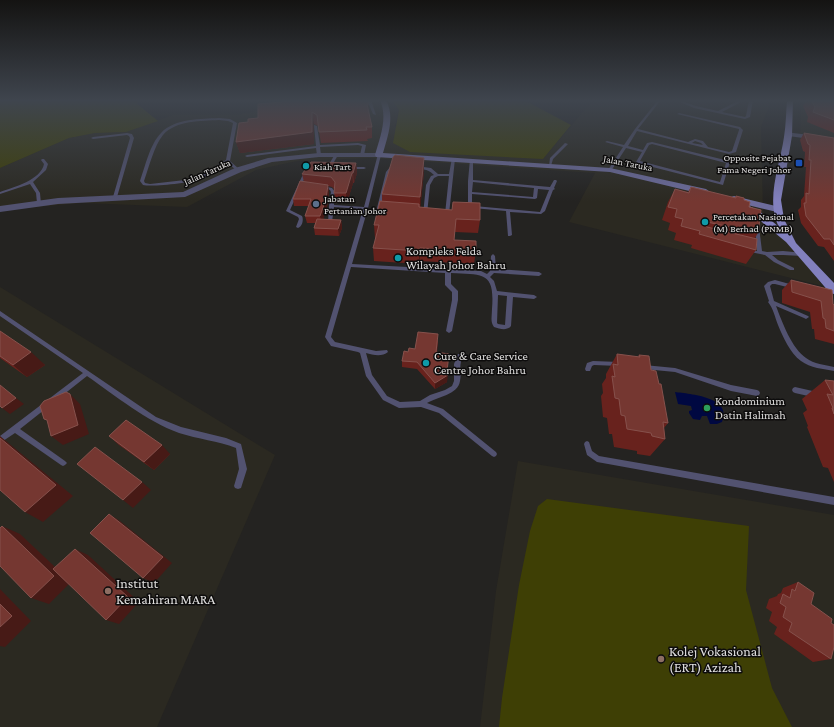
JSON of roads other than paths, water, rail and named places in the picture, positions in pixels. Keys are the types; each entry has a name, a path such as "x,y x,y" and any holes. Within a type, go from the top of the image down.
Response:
{"main road":[{"path":"788,134 778,190 777,209 782,228 792,244"},
{"path":"720,196 760,216 792,244 832,285"}],"street":[{"path":"379,155 383,134"},
{"path":"788,134 834,140"},
{"name":"Jalan Taruka","path":"0,208 39,203 115,197 149,197 185,194 270,156 319,150 336,155 362,154 610,170 777,209"}],"lane":[{"path":"93,138 127,134 131,135 132,138 115,197"},
{"path":"160,134 142,181 144,184 150,185 198,178 228,160 233,134"},
{"path":"316,134 319,150 361,144 364,146 362,154"},
{"path":"610,170 633,134"},
{"path":"652,134 688,143 695,140 702,142 706,147 729,153 734,152 740,134"},
{"path":"607,142 644,151"},
{"path":"652,143 729,162 722,184 638,162 644,151 648,144 652,143"},
{"path":"550,165 551,159 566,144"},
{"path":"329,168 336,155"},
{"path":"379,155 366,208 328,338 333,344 376,353 385,352"},
{"path":"247,156 270,156"},
{"path":"442,217 447,214 453,159"},
{"path":"0,193 32,182 45,169 46,164 43,160"},
{"path":"228,160 238,170"},
{"path":"471,160 470,204 472,206 508,211 541,213 553,189 555,181"},
{"path":"382,212 378,209 388,172 394,166 400,166"},
{"path":"407,166 430,169 437,175"},
{"path":"323,168 336,168"},
{"path":"343,168 364,168"},
{"path":"298,227 301,219 300,216 288,211 306,171 310,169"},
{"path":"425,216 428,185 432,177 437,175 451,175"},
{"path":"470,181 553,189"},
{"path":"32,182 38,193 39,203"},
{"path":"300,186 307,186"},
{"path":"314,187 331,189 333,192 330,222"},
{"path":"470,193 535,198 536,187"},
{"path":"331,206 366,208"},
{"path":"508,211 510,235"},
{"path":"418,215 430,216"},
{"path":"757,226 760,253"},
{"path":"741,249 768,254 802,254"},
{"path":"768,254 776,262 792,268"},
{"path":"488,276 493,271 493,256"},
{"path":"349,265 481,273 488,276 493,282 494,323 496,326 506,327 509,325 510,295"},
{"path":"448,271 448,285 455,291 455,300 448,331"},
{"path":"493,271 539,274"},
{"path":"804,289 775,282 770,283 767,286 771,302 796,352 804,360 834,369"},
{"path":"494,293 534,297"},
{"path":"771,302 806,317"},
{"path":"2,317 88,373 154,419 180,430 226,441 239,446 243,469 238,486"},
{"path":"357,349 363,352 369,376 386,398 399,405 421,404 441,411 494,454"},
{"path":"421,404 455,386 457,380 456,364 460,356"},
{"path":"588,369 589,365 593,363 623,365"},
{"path":"636,366 674,370 731,388 757,393"},
{"path":"0,440 88,373"},
{"path":"795,390 826,397"},
{"path":"15,429 63,463"},
{"path":"587,444 589,453 597,459 834,501"}],"place":[{"name":"Opposite Pejabat Fama Negeri Johor","path":"799,163"},
{"name":"Kiah Tart","path":"306,166"},
{"name":"Jabatan Pertanian Johor","path":"316,204"},
{"name":"Percetakan Nasional (M) Berhad (PNMB)","path":"705,222"},
{"name":"Kompleks Felda Wilayah Johor Bahru","path":"398,258"},
{"name":"Cure & Care Service Centre Johor Bahru","path":"426,363"},
{"name":"Kondominium Datin Halimah","path":"707,408"},
{"name":"Institut Kemahiran MARA","path":"108,591"},
{"name":"Kolej Vokasional (ERT) Azizah","path":"661,659"}]}
